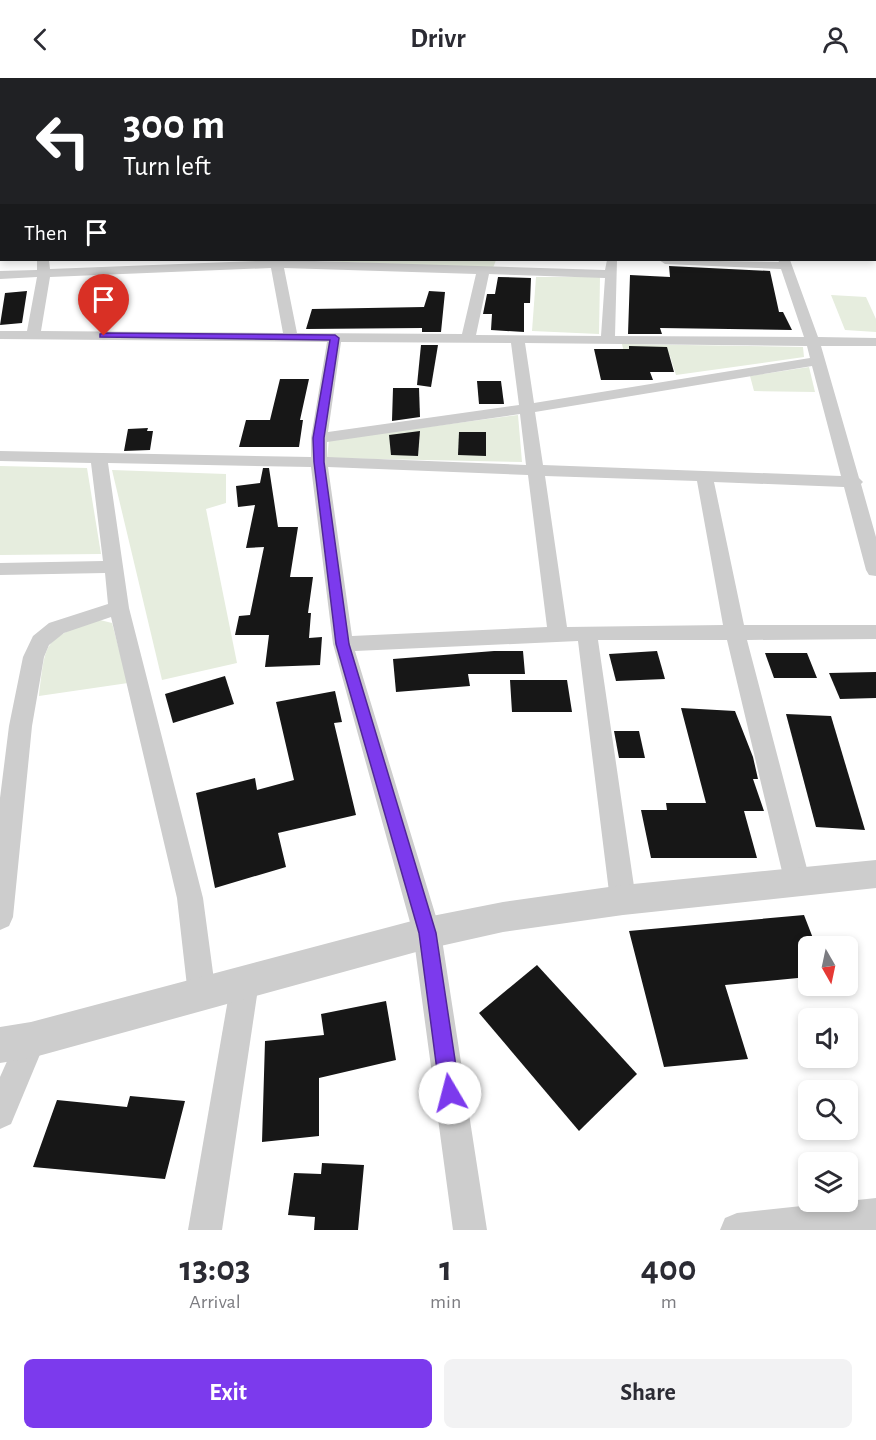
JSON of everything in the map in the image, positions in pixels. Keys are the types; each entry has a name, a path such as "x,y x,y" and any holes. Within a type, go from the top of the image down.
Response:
{"street":[{"path":"33,335 45,274 42,261"},
{"path":"608,341 612,261"},
{"path":"705,261 785,263 813,342 873,545 876,570"},
{"path":"0,275 45,274 132,265 276,262 483,272 610,274"},
{"path":"276,262 291,338"},
{"path":"468,340 483,272"},
{"path":"0,335 518,341 876,342"},
{"path":"335,338 319,438 319,462 343,644 427,933 470,1230"},
{"path":"518,341 558,635"},
{"path":"319,438 526,409 818,361"},
{"path":"0,456 319,462 854,482"},
{"path":"99,458 119,608 190,898 202,994"},
{"path":"705,478 735,632 798,884"},
{"path":"0,569 113,567"},
{"path":"0,916 24,700 36,645 56,629 119,608"},
{"path":"343,644 587,633 876,632"},
{"path":"587,633 623,900"},
{"path":"0,1113 15,1042 427,933 503,917 623,900 798,884 876,874"},
{"path":"205,1230 245,982"},
{"path":"737,1230 876,1215"}],"green space":[{"path":"319,261 496,261 493,268"},
{"path":"536,277 600,277 599,334 532,331"},
{"path":"831,295 866,297 876,319 876,332 845,330"},
{"path":"622,344 803,347 804,357 676,375 670,356 625,357"},
{"path":"809,367 815,392 754,391 750,376"},
{"path":"518,415 522,462 327,458 329,440"},
{"path":"0,466 87,468 101,554 0,555"},
{"path":"112,470 226,474 226,503 206,509 237,663 162,680"},
{"path":"96,619 112,623 128,683 39,696 43,663 50,644 66,632"}],"building":[{"path":"669,266 770,271 779,312 783,312 792,330 660,328 662,334 628,334 630,275 670,277"},
{"path":"498,277 531,278 530,303 524,303 524,332 491,330 492,314 483,314 487,294 495,294"},
{"path":"27,291 22,323 0,325 5,293"},
{"path":"429,291 445,292 441,332 422,332 422,328 306,329 312,309 424,307"},
{"path":"421,345 438,345 431,387 417,385"},
{"path":"629,346 667,347 674,372 650,372 653,380 601,380 594,349 629,349"},
{"path":"280,379 309,379 300,420 303,420 299,447 239,447 246,420 270,420"},
{"path":"477,381 501,381 504,404 479,404"},
{"path":"393,388 419,388 420,417 392,421"},
{"path":"148,428 147,431 153,431 150,450 124,451 128,429"},
{"path":"420,431 418,456 391,455 389,435"},
{"path":"459,432 486,432 486,456 458,455"},
{"path":"263,468 269,468 278,527 298,527 290,577 313,577 308,613 311,613 309,638 322,637 320,665 265,667 269,635 235,635 239,616 250,615 264,547 246,548 255,505 238,507 236,486 260,483"},
{"path":"523,651 525,674 468,674 470,686 396,692 393,659"},
{"path":"657,651 665,679 616,681 609,654"},
{"path":"765,653 807,653 817,678 774,678"},
{"path":"876,672 876,698 840,699 829,673"},
{"path":"225,676 234,704 173,723 165,694"},
{"path":"510,680 567,680 572,712 512,712"},
{"path":"335,691 342,722 334,723 356,815 278,833 286,867 215,888 196,793 255,778 257,790 294,780 276,702"},
{"path":"681,708 735,711 753,757 758,779 753,779 764,811 744,811 757,858 651,858 641,810 667,810 666,803 706,803"},
{"path":"786,714 831,716 865,830 816,827"},
{"path":"614,731 639,731 645,758 619,758"},
{"path":"804,915 812,936 798,936 798,978 725,985 748,1059 664,1067 629,931"},
{"path":"537,965 637,1074 579,1131 479,1013"},
{"path":"386,1001 396,1060 319,1078 319,1136 262,1142 265,1041 324,1035 321,1014"},
{"path":"130,1096 185,1101 165,1179 33,1167 57,1100 127,1107"},
{"path":"322,1163 364,1165 358,1230 314,1230 315,1217 288,1215 294,1173 321,1174"}],"route":[{"path":"104,336 335,338 319,438 319,462 343,644 427,933 450,1093"}]}
